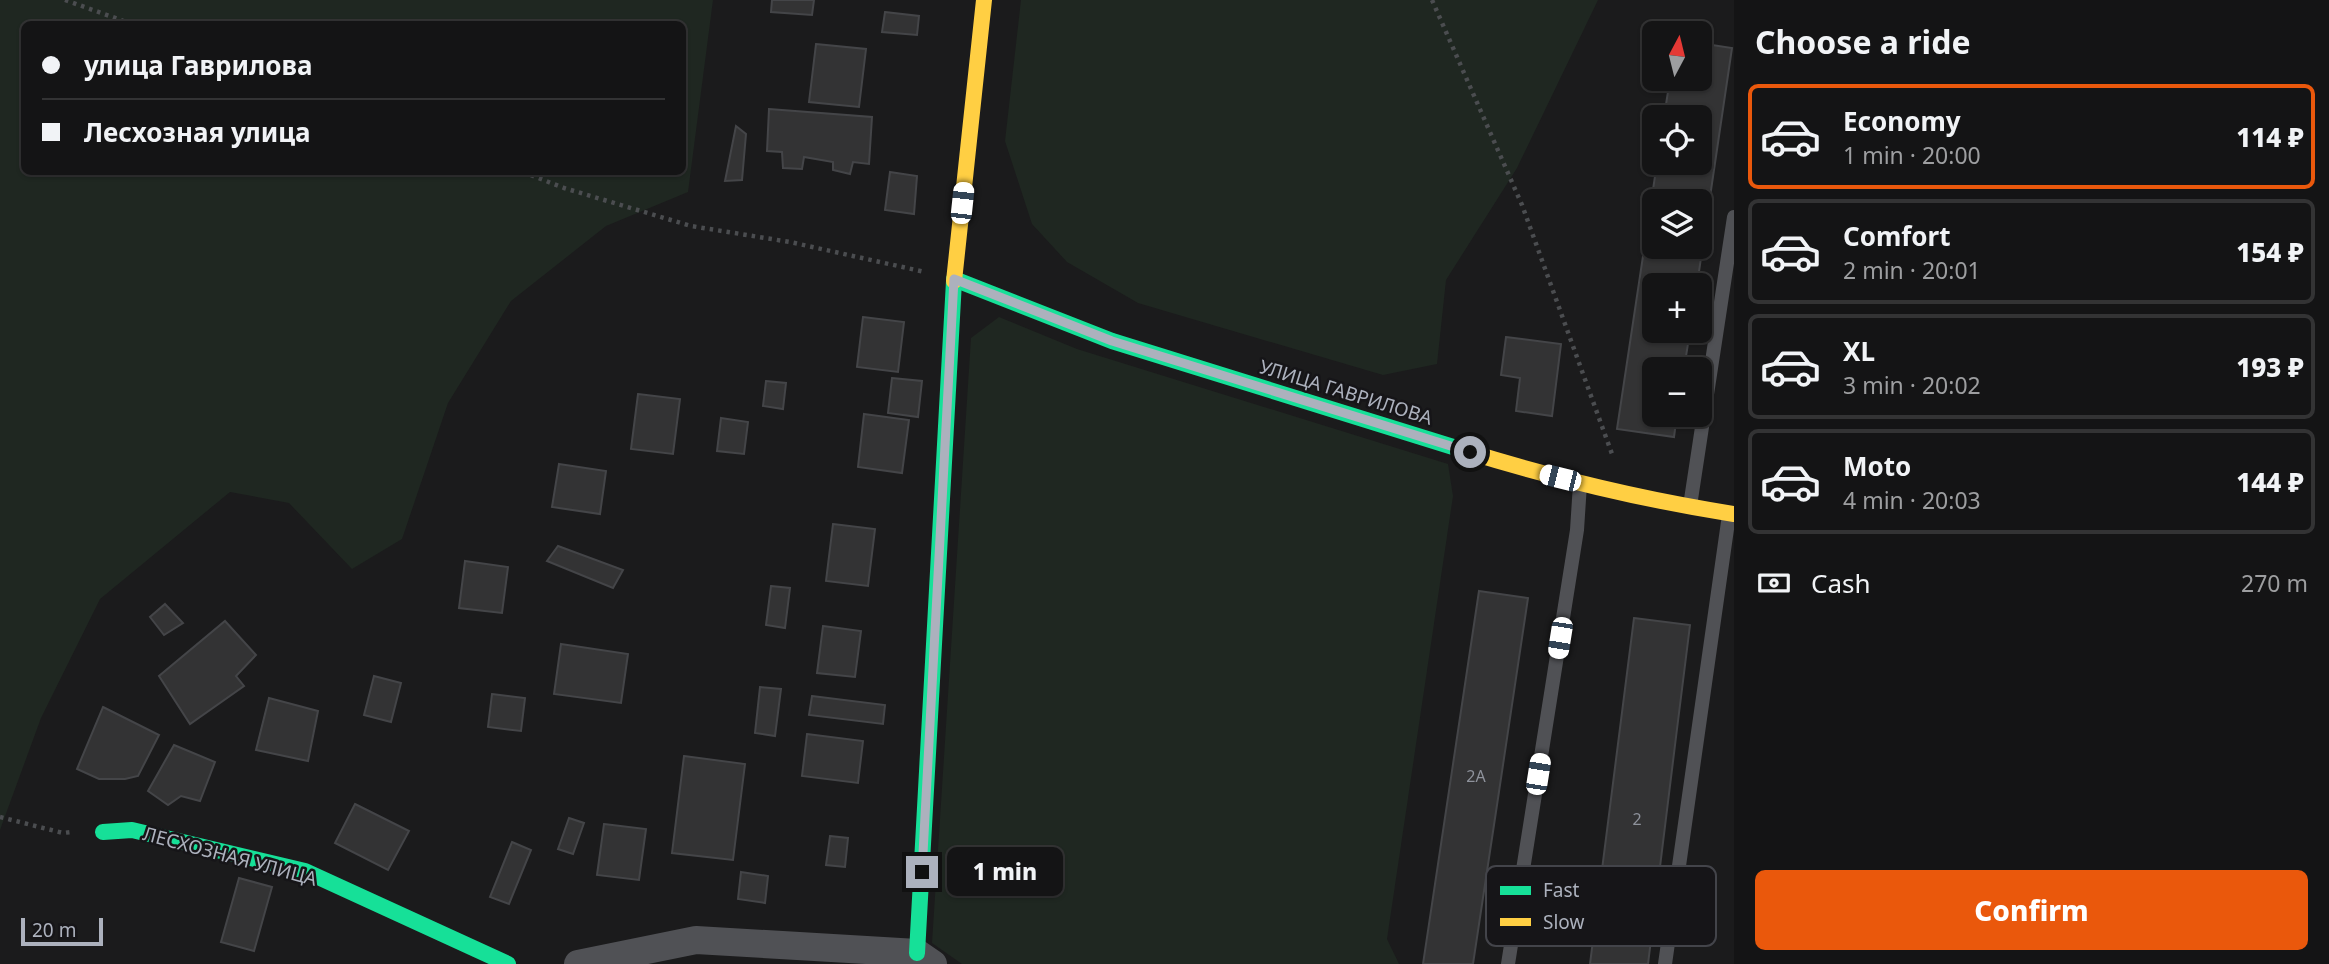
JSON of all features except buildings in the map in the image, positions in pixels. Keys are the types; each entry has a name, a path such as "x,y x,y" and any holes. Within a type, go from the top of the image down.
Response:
{"street":[{"path":"578,964 696,940 925,959 954,279 984,0"},
{"name":"УЛИЦА ГАВРИЛОВА","path":"954,279 1112,341 1521,468 1731,514"},
{"name":"ЛЕСХОЗНАЯ УЛИЦА","path":"103,832 132,830 305,872 508,964"}],"lane":[{"path":"1690,507 1734,217"},
{"path":"1524,866 1577,530 1580,482"},
{"path":"1679,866 1731,514"},
{"path":"1508,964 1511,946"},
{"path":"1665,964 1668,946"}],"path":[{"path":"65,0 124,21"},
{"path":"1432,0 1522,205 1606,444 1632,494"},
{"path":"531,175 564,188 691,226 790,242 954,279"},
{"path":"0,817 63,833 103,832"}],"shaded area":[{"path":"0,0 713,0 688,192 606,226 511,301 448,403 402,539 352,569 289,503 230,492 100,599 41,718 0,830"},
{"path":"1021,0 1598,0 1517,168 1446,280 1437,364 1383,375 1138,303 1067,262 1032,224 1005,141"},
{"path":"999,317 1077,349 1448,464 1453,496 1387,939 1399,964 962,964 932,943 971,338"}],"traffic: fast":[{"path":"954,279 1112,341 1466,451"},
{"path":"917,953 954,281"},
{"path":"103,832 132,830 305,871 508,964"}],"traffic: slow":[{"path":"954,281 984,0"},
{"path":"1466,451 1599,487 1734,514"}],"route":[{"path":"922,872 954,279 1112,341 1470,452"}]}
